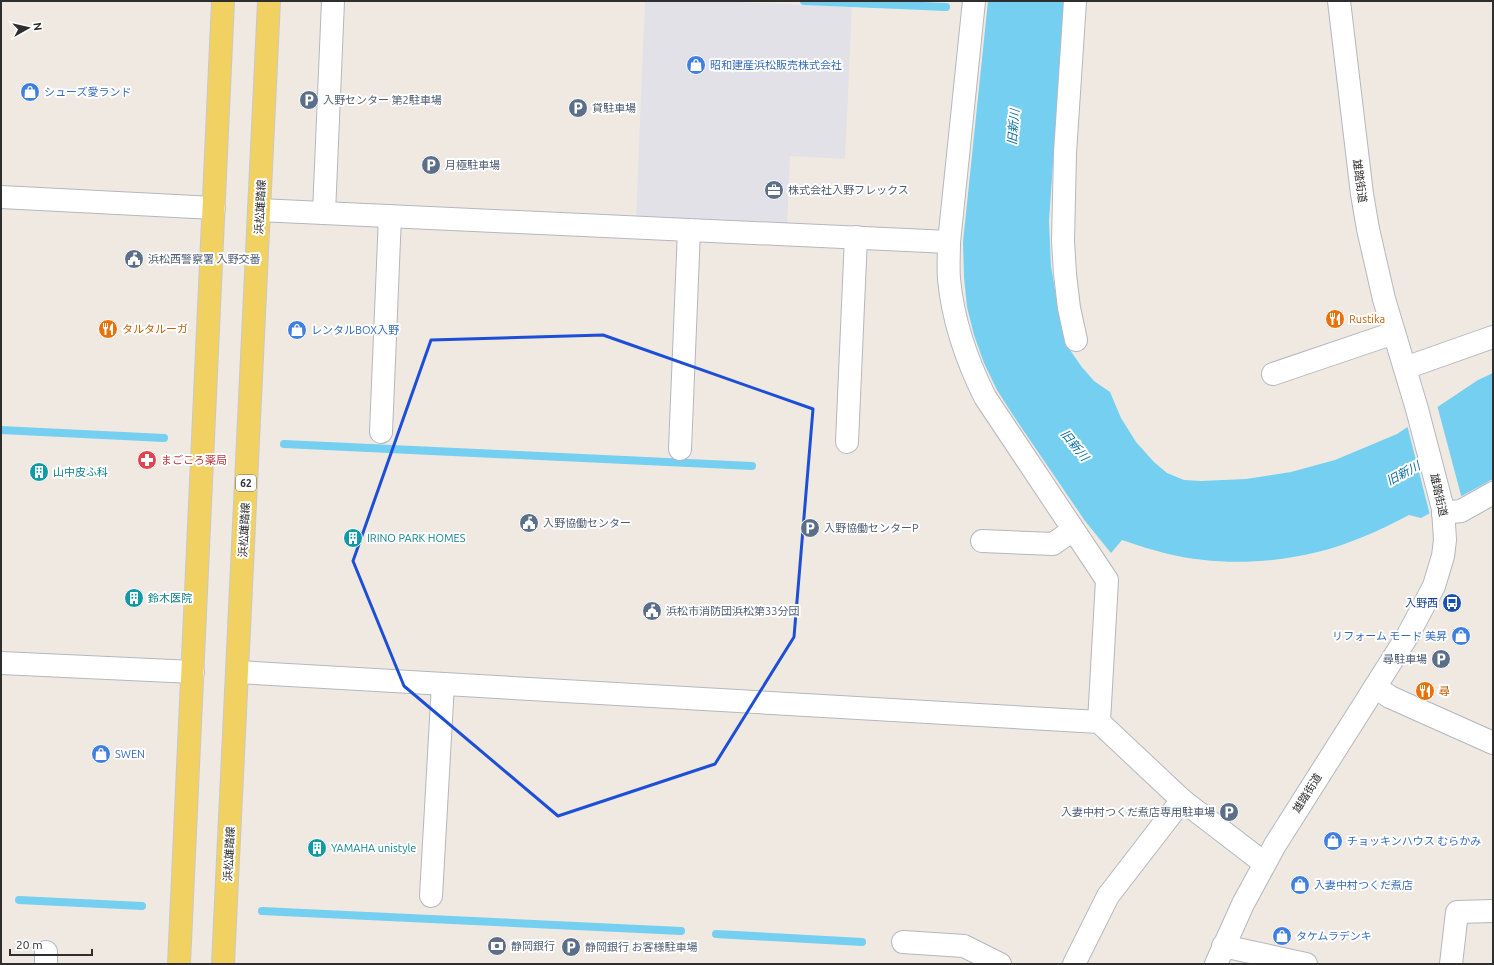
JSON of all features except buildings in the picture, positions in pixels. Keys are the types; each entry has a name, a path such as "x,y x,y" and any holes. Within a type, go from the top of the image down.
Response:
{"main road":[{"path":"179,964 223,1"},
{"name":"浜松雄踏線","path":"223,964 269,1"}],"street":[{"path":"324,213 334,1"},
{"path":"974,1 949,242 949,278 953,309 960,339 971,369 985,397 1107,580 1099,722"},
{"path":"1075,1 1065,153 1063,241 1069,308 1076,340"},
{"name":"雄踏街道","path":"1220,955 1264,863 1286,825 1408,635 1434,586 1443,556 1445,540 1443,511 1417,408 1375,264 1362,194 1339,1"},
{"path":"1,196 214,208"},
{"path":"259,210 949,242"},
{"path":"381,432 390,216"},
{"path":"680,449 689,230"},
{"path":"847,442 856,237"},
{"path":"1274,374 1394,333"},
{"path":"1405,368 1493,337"},
{"path":"1443,511 1461,511 1493,493"},
{"path":"982,541 1053,544 1073,530"},
{"path":"1,663 193,672"},
{"path":"237,672 1099,722 1182,800 1264,863"},
{"path":"431,896 443,684"},
{"path":"1375,687 1390,697 1493,743"},
{"path":"1074,964 1108,896 1182,800"},
{"path":"1452,964 1457,912 1493,911"},
{"path":"903,942 964,946 1000,964"},
{"path":"1220,955 1306,964"}],"highlighted area":[{"path":"603,335 813,409 794,637 715,764 558,816 404,686 353,561 431,340"}],"shaded area":[{"path":"645,1 713,1 852,7 845,159 790,156 787,226 636,219"}],"water":[{"name":"旧新川","path":"988,1 1064,1 1049,221 1051,266 1062,331 1070,350 1081,366 1094,381 1110,392 1121,418 1136,442 1154,462 1167,473 1184,480 1201,481 1246,479 1291,472 1335,460 1397,434 1478,380 1493,373 1493,479 1421,518 1409,515 1342,545 1293,557 1243,562 1192,559 1168,554 1122,540 1111,553 1085,521 997,390 984,363 974,335 967,307 963,242"}],"pier":[{"path":"1437,405 1462,499 1430,515 1407,425"}],"waterway":[{"path":"804,1 946,7"},
{"path":"1,430 164,438"},
{"path":"284,444 752,466"},
{"path":"19,900 142,906"},
{"path":"262,911 681,931"},
{"path":"716,934 862,942"}],"place":[{"name":"昭和建産浜松販売株式会社","path":"696,65"},
{"name":"シューズ愛ランド","path":"30,92"},
{"name":"入野センター 第2駐車場","path":"309,100"},
{"name":"貸駐車場","path":"578,108"},
{"name":"月極駐車場","path":"431,165"},
{"name":"株式会社入野フレックス","path":"774,190"},
{"name":"浜松西警察署 入野交番","path":"134,259"},
{"name":"Rustika","path":"1335,319"},
{"name":"タルタルーガ","path":"108,329"},
{"name":"レンタルBOX入野","path":"297,330"},
{"name":"まごころ薬局","path":"147,460"},
{"name":"山中皮ふ科","path":"39,472"},
{"name":"入野協働センター","path":"529,523"},
{"name":"入野協働センターP","path":"810,528"},
{"name":"IRINO PARK HOMES","path":"353,538"},
{"name":"鈴木医院","path":"134,598"},
{"name":"入野西","path":"1452,603"},
{"name":"浜松市消防団浜松第33分団","path":"652,611"},
{"name":"リフォーム モード 美昇","path":"1461,636"},
{"name":"尋駐車場","path":"1441,659"},
{"name":"尋","path":"1425,691"},
{"name":"SWEN","path":"101,754"},
{"name":"入妻中村つくだ煮店専用駐車場","path":"1229,812"},
{"name":"チョッキンハウス むらかみ","path":"1333,841"},
{"name":"YAMAHA unistyle","path":"317,848"},
{"name":"入妻中村つくだ煮店","path":"1300,885"},
{"name":"タケムラデンキ","path":"1282,936"},
{"name":"静岡銀行","path":"497,946"},
{"name":"静岡銀行 お客様駐車場","path":"571,947"}]}
